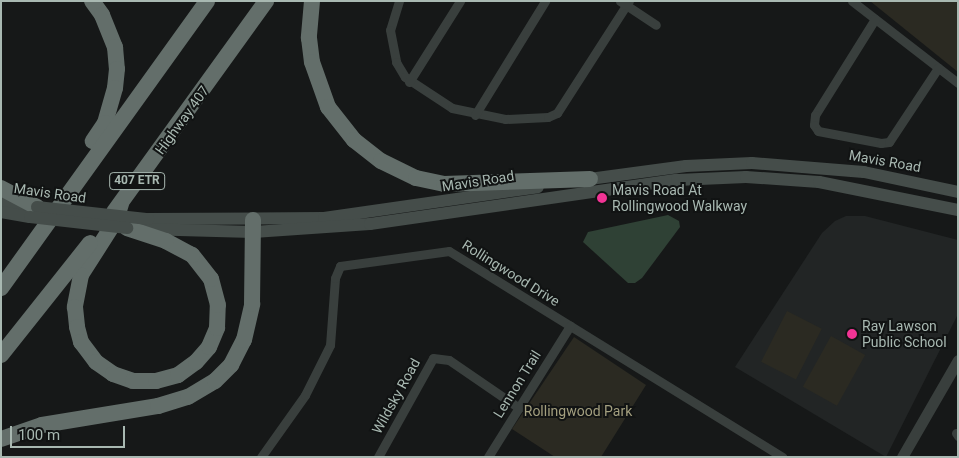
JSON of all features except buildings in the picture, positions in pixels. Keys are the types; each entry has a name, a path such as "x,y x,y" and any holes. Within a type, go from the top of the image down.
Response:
{"highway":[{"path":"65,197 73,174 104,122 115,88 115,47 102,15 92,1"},
{"name":"407 ETR","path":"1,288 207,1"},
{"name":"Highway 407","path":"1,355 121,204 266,1"},
{"path":"312,1 309,38 312,62 328,107 354,140 381,161 416,178 444,184 590,179"},
{"path":"1,188 34,212"},
{"path":"121,204 116,220 81,275 75,307 77,327 86,348 113,374 133,381 156,381 178,375 196,362 209,347 216,328 218,305 210,279 192,255 166,241 127,228"},
{"path":"1,439 42,426 158,406 188,397 215,381 231,365 244,340 252,304 253,226"}],"main road":[{"name":"Mavis Road","path":"1,212 34,212 253,226 369,214 590,179 686,166 752,163 864,172 958,192"},
{"name":"Mavis Road","path":"1,201 34,212 127,228 370,224 668,181 736,177 819,182 958,210"}],"street":[{"path":"399,1 390,30 396,62 409,82 452,108 475,115 505,119 554,116 625,3 656,25"},
{"path":"409,82 460,1"},
{"path":"475,115 546,1"},
{"path":"852,1 958,83"},
{"path":"875,19 815,115 814,124 818,131 881,143 889,142 938,68"},
{"name":"Rollingwood Drive","path":"261,457 305,395 330,345 335,278 340,266 449,251 782,457"},
{"name":"Lennon Trail","path":"488,457 570,326"},
{"name":"Wildsky Road","path":"378,457 433,358 449,360 519,408"},
{"path":"902,457 958,360"}],"shaded area":[{"path":"668,215 679,221 680,227 642,278 635,283 628,283 583,242 588,232"},
{"name":"Ray Lawson Public School","path":"846,216 865,216 958,240 958,314 886,457 735,367 822,233 835,221"}],"green space":[{"path":"870,1 958,1 958,72"},
{"path":"787,311 822,329 796,379 761,362"},
{"path":"831,336 865,355 837,406 803,387"},
{"name":"Rollingwood Park","path":"574,337 646,385 601,457 555,457 512,429"}],"place":[{"name":"Mavis Road At Rollingwood Walkway","path":"602,198"},
{"name":"Ray Lawson Public School","path":"852,334"}]}
